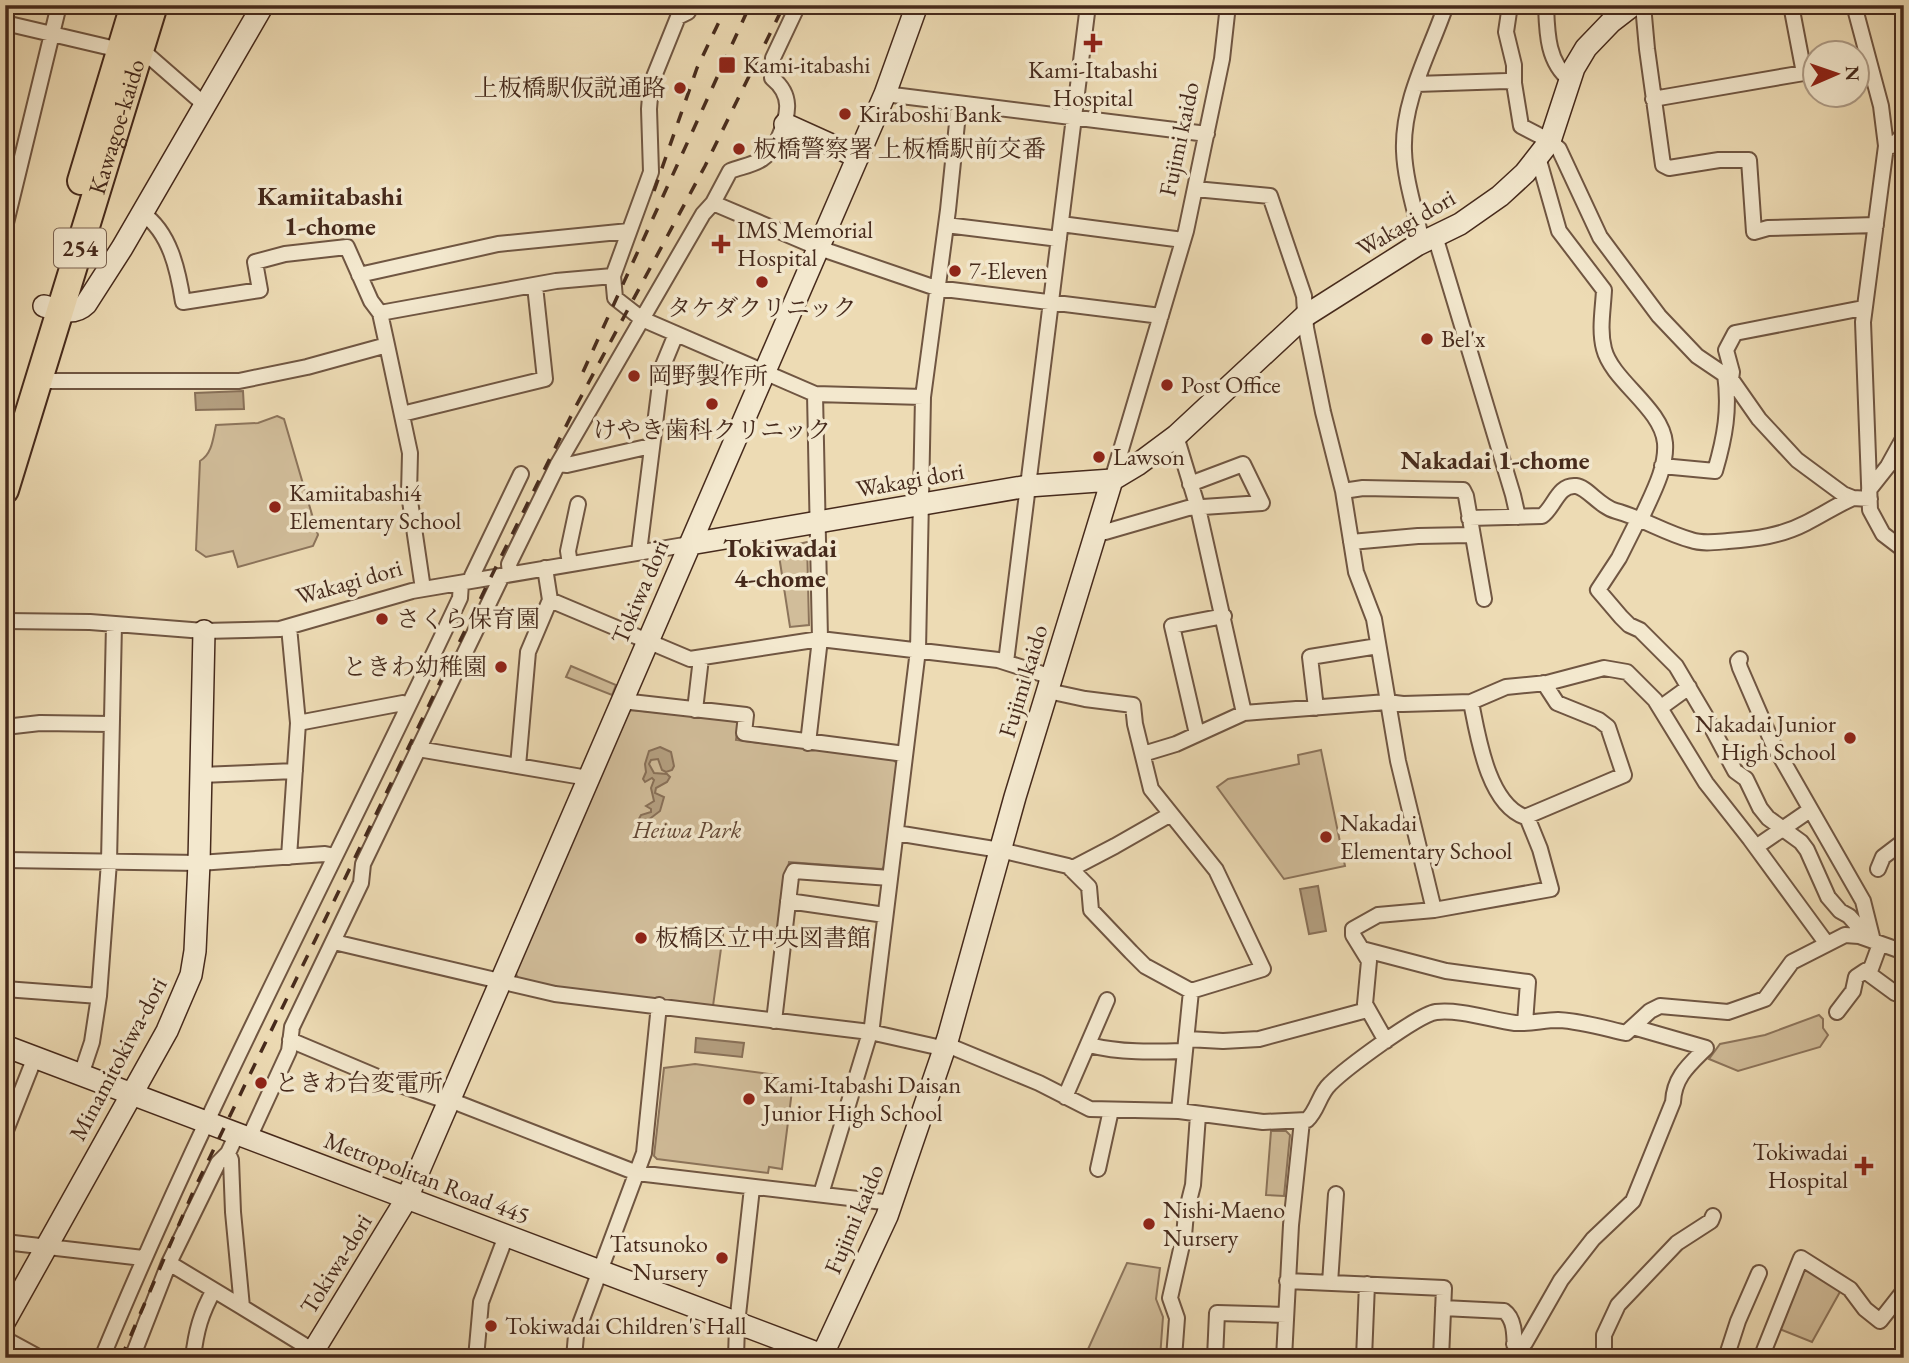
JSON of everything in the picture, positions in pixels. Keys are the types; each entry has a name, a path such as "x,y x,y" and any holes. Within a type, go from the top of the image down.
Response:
{"highway":[{"name":"Kawagoe-kaido","path":"130,51 134,5"},
{"name":"Kawagoe-kaido","path":"5,434 52,309 130,51 154,5"},
{"name":"Kawagoe-kaido","path":"5,490 39,381 52,309"}],"street":[{"path":"5,228 8,204 59,5"},
{"path":"52,309 80,310 86,304 263,5"},
{"path":"691,5 688,12 678,17 651,84 650,172 613,276 612,291 615,298 642,319 815,394 923,397"},
{"path":"242,1307 231,1160 238,1142 289,1051 292,1027 361,883 363,864 558,464 730,171 761,160 768,154 785,124 788,101 784,90 772,78 773,58 799,5"},
{"name":"Tokiwa dori","path":"407,1198 885,94 917,5"},
{"path":"1006,662 1088,5"},
{"name":"Fujimi kaido","path":"824,1357 892,1203 945,1046 1000,850 1183,240 1222,59 1228,5"},
{"path":"1446,5 1416,85 1404,151 1429,239 1518,517"},
{"path":"1510,5 1506,32 1514,65 1521,126 1544,149 1559,231 1604,290 1604,351 1611,365 1648,408 1665,441 1662,466 1640,519 1598,590 1629,625 1640,630 1676,666 1735,771 1745,779 1760,808 1801,842 1829,897 1872,941"},
{"path":"1546,5 1552,58 1560,73 1570,80"},
{"name":"Wakagi dori","path":"5,621 114,624 204,631 280,629 423,589 1028,486 1112,480 1176,436 1306,316 1429,239 1460,224 1500,196 1544,149 1570,80 1593,39 1633,5"},
{"path":"1643,5 1663,165 1669,168 1720,160 1749,160 1754,232 1768,228 1876,225"},
{"path":"1653,100 1804,73 1791,5"},
{"path":"1854,5 1881,106 1885,133 1884,170 1863,307 1870,510 1883,534 1904,550"},
{"path":"5,23 150,57 205,105"},
{"path":"1416,85 1507,81 1514,83"},
{"path":"885,94 1207,134"},
{"path":"821,1194 870,1032 896,833 918,650 923,397 959,104"},
{"path":"785,124 858,157"},
{"path":"1892,146 1904,134"},
{"path":"1544,149 1559,149 1600,237 1648,303 1697,356 1728,376 1759,419 1797,460 1843,494 1853,498"},
{"path":"1195,189 1270,196 1304,296 1306,328 1343,491 1356,572 1374,619 1398,761 1434,910"},
{"path":"713,203 819,248 936,288 1161,316"},
{"path":"142,213 154,221 164,237 178,270 183,302 260,290 255,262 285,254 347,247 371,301 380,313 410,453 409,494 423,589"},
{"path":"946,225 1183,240"},
{"path":"359,275 498,244 629,231"},
{"path":"380,313 556,281 613,276"},
{"path":"402,414 545,379 536,286"},
{"path":"1662,466 1715,471 1727,428 1728,376 1732,372 1727,349 1735,333 1863,307"},
{"path":"639,552 662,368 676,334"},
{"path":"39,381 239,381 307,367 387,345"},
{"path":"808,743 820,639 815,394"},
{"path":"1176,436 1198,508 1244,713"},
{"path":"1469,518 1542,516 1548,512 1563,489 1574,485 1582,488 1606,509 1640,519 1694,541 1773,537 1853,498 1870,494 1904,437"},
{"path":"558,464 567,465 651,446"},
{"path":"1097,530 1105,532 1188,508 1262,503 1242,464 1190,484"},
{"path":"102,1358 143,1258 205,1122 521,474"},
{"path":"1343,491 1363,488 1463,490 1484,599"},
{"path":"570,564 568,551 578,504"},
{"path":"1351,542 1471,535"},
{"path":"518,766 528,652 550,600 545,568"},
{"path":"550,600 690,659 820,639 1006,662 1084,699 1133,705 1151,789 1216,870 1263,969 1191,991 1146,966 1131,952 1091,909 1089,887 1071,869 1000,850 896,833"},
{"path":"1197,734 1172,626 1224,616"},
{"path":"81,1075 93,1042 109,862 114,624"},
{"path":"289,626 298,723 289,857"},
{"name":"Minamitokiwa-dori","path":"5,1321 167,1031 191,975 195,951 199,863 204,631"},
{"path":"1316,708 1310,657 1378,646"},
{"path":"695,710 701,658"},
{"path":"1740,659 1740,668 1772,741 1810,810 1867,901 1872,941 1869,974"},
{"path":"1143,754 1176,744 1244,713 1387,702 1471,702 1506,687 1545,683 1604,668 1617,669 1627,672 1639,682 1660,708 1706,783 1826,944"},
{"path":"1471,702 1489,776 1514,813 1527,817 1624,775 1608,727 1600,720 1558,703 1545,683"},
{"path":"1660,708 1689,687"},
{"path":"622,701 746,716 744,733 905,754"},
{"path":"298,723 403,703 408,705"},
{"path":"5,727 40,723 111,724"},
{"path":"418,749 588,778"},
{"path":"201,775 295,771"},
{"path":"1756,847 1810,810"},
{"path":"1071,869 1171,814"},
{"path":"1385,1041 1365,1003 1369,961 1353,935 1353,929 1378,915 1434,910 1551,889 1540,849 1527,817"},
{"path":"1878,869 1883,857 1904,841"},
{"path":"5,860 199,863 325,854 335,856"},
{"path":"774,1021 791,877 794,871 890,878"},
{"path":"788,901 885,915"},
{"path":"334,943 555,994 870,1032 937,1047 952,1046 1090,1109 1179,1111 1263,1122 1302,1121 1311,1116 1328,1085 1385,1041 1434,1012 1537,1024 1555,1020 1626,1033 1650,1011 1660,1006 1728,1012 1765,999 1792,962 1846,935 1904,952"},
{"path":"1362,949 1446,971 1528,982 1525,1023"},
{"path":"1837,1012 1853,991 1856,977 1865,971 1895,993 1904,996"},
{"path":"5,989 99,996"},
{"path":"1179,1111 1191,991"},
{"path":"1065,1097 1107,1000"},
{"path":"574,1358 576,1335 644,1153 659,1005"},
{"path":"1089,1045 1129,1052 1259,1039 1367,1010"},
{"path":"1514,1351 1525,1343 1561,1280 1593,1239 1633,1201 1673,1102 1674,1086 1684,1069 1708,1047 1633,1027"},
{"path":"290,1040 380,1078 449,1101 637,1173 892,1203"},
{"name":"Metropolitan Road 445","path":"5,1046 205,1122 238,1142 407,1198 824,1357"},
{"path":"5,1133 35,1057"},
{"path":"1098,1169 1111,1110"},
{"path":"1174,1358 1177,1318 1170,1298 1185,1236 1193,1185 1198,1115"},
{"path":"1284,1358 1287,1281 1302,1121"},
{"path":"132,1358 169,1263 218,1163 238,1142"},
{"path":"736,1358 737,1324 752,1188"},
{"path":"1330,1283 1336,1194"},
{"name":"Tokiwa-dori","path":"316,1356 407,1198"},
{"path":"1604,1358 1604,1335 1618,1305 1674,1246 1711,1221 1713,1216"},
{"path":"476,1358 481,1302 506,1236"},
{"path":"5,1242 143,1258"},
{"path":"1761,1358 1801,1258 1850,1289 1865,1309 1880,1321 1904,1293"},
{"path":"169,1263 316,1356"},
{"path":"1726,1358 1738,1321 1759,1273"},
{"path":"1287,1281 1444,1288 1441,1358"},
{"path":"1364,1358 1367,1284"},
{"path":"193,1358 201,1313 215,1290"},
{"path":"1443,1308 1504,1311 1510,1315 1513,1324 1514,1351"},
{"path":"1215,1358 1217,1313 1286,1315"},
{"path":"5,1339 40,1358"}],"green space":[{"path":"277,416 284,419 318,535 313,546 238,567 233,551 206,557 196,550 200,461 210,450 216,425 258,423"},
{"path":"807,542 809,625 790,627 778,549"},
{"path":"571,666 616,685 612,695 566,677"},
{"name":"Heiwa Park","path":"632,710 735,720 738,724 736,740 893,759 898,765 885,865 882,869 789,862 778,935 724,927 713,1006 555,987 518,978 515,972 626,712"},
{"path":"1321,750 1345,866 1284,879 1217,787 1228,779 1299,764 1298,755"},
{"path":"1819,1015 1828,1035 1820,1047 1738,1071 1709,1059 1720,1044 1765,1035"},
{"path":"695,1064 777,1075 776,1081 793,1083 782,1169 769,1167 768,1173 657,1159 654,1156 664,1068"},
{"path":"1271,1131 1286,1131 1290,1135 1284,1196 1266,1195"},
{"path":"1127,1263 1160,1268 1156,1299 1163,1317 1160,1358 1084,1358"},
{"path":"1803,1267 1841,1290 1812,1342 1777,1328"}],"shaded area":[{"path":"243,391 244,409 196,410 195,393"},
{"path":"660,747 671,752 674,766 666,772 662,770 658,759 651,760 649,764 654,773 667,774 670,777 656,788 655,793 664,797 660,811 643,824 650,838 645,841 635,826 641,815 651,812 646,806 654,801 651,788 654,780 652,778 645,782 643,779 645,764 649,751"},
{"path":"1318,886 1326,931 1309,934 1300,889"},
{"path":"696,1038 744,1043 742,1057 695,1052"}],"railway":[{"path":"654,191 697,68 727,5"},
{"path":"583,372 750,5"},
{"path":"121,1358 193,1192 491,577 576,406 705,166 784,5"}],"place":[{"name":"Kami-Itabashi Hospital","path":"1093,43"},
{"name":"Kami-itabashi","path":"727,65"},
{"name":"上板橋駅仮説通路","path":"680,88"},
{"name":"Kiraboshi Bank","path":"845,114"},
{"name":"板橋警察署 上板橋駅前交番","path":"739,149"},
{"name":"IMS Memorial Hospital","path":"721,244"},
{"name":"7-Eleven","path":"955,271"},
{"name":"タケダクリニック","path":"762,282"},
{"name":"Bel'x","path":"1427,339"},
{"name":"岡野製作所","path":"634,376"},
{"name":"Post Office","path":"1167,385"},
{"name":"けやき歯科クリニック","path":"712,404"},
{"name":"Lawson","path":"1099,457"},
{"name":"Kamiitabashi4 Elementary School","path":"275,507"},
{"name":"さくら保育園","path":"382,619"},
{"name":"ときわ幼稚園","path":"501,667"},
{"name":"Nakadai Junior High School","path":"1850,738"},
{"name":"Nakadai Elementary School","path":"1326,837"},
{"name":"板橋区立中央図書館","path":"641,938"},
{"name":"ときわ台変電所","path":"261,1083"},
{"name":"Kami-Itabashi Daisan Junior High School","path":"749,1099"},
{"name":"Tokiwadai Hospital","path":"1864,1166"},
{"name":"Nishi-Maeno Nursery","path":"1149,1224"},
{"name":"Tatsunoko Nursery","path":"722,1258"},
{"name":"Tokiwadai Children's Hall","path":"491,1326"}],"district":[{"name":"Kamiitabashi 1-chome","path":"330,211"},
{"name":"Nakadai 1-chome","path":"1495,460"},
{"name":"Tokiwadai 4-chome","path":"780,563"}]}
